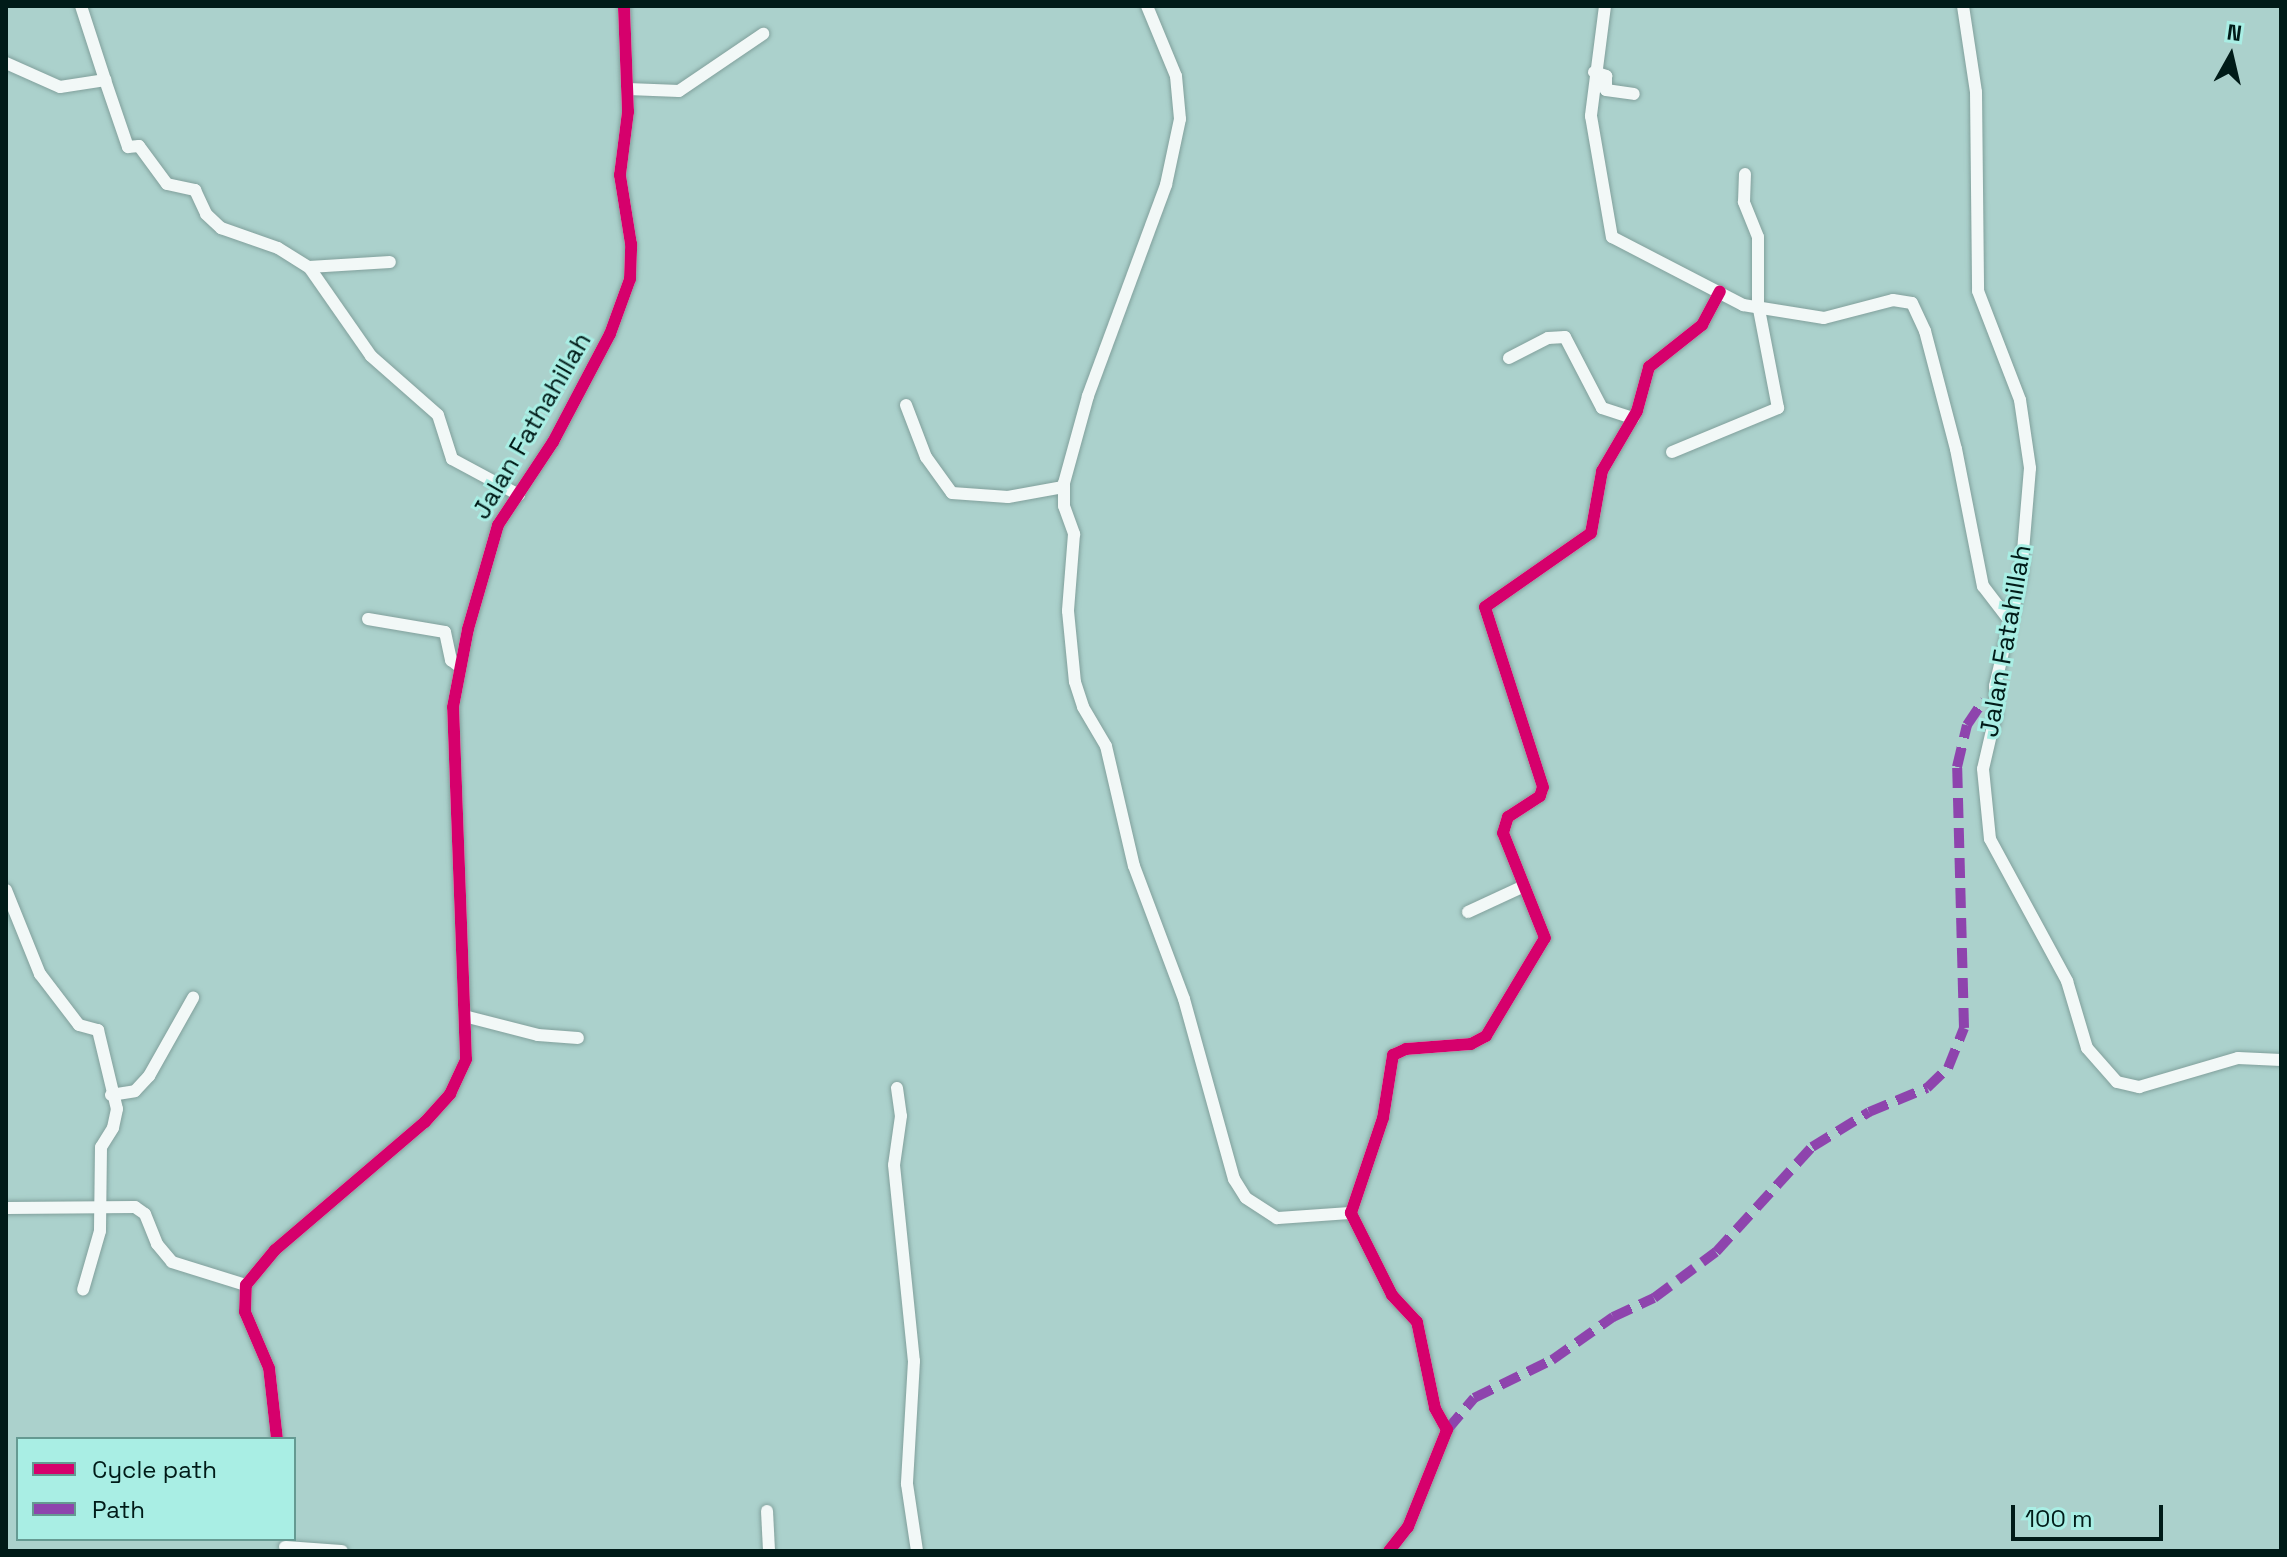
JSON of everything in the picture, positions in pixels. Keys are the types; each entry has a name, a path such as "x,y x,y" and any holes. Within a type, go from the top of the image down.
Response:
{"street":[{"path":"81,6 127,146 139,146 167,184 195,190 206,214 221,228 278,248 309,267 371,356 438,415 452,459 519,495"},
{"name":"Jalan Fathahillah","path":"246,1285 275,1250 425,1122 450,1094 466,1059 468,1017 451,743 460,667 498,525 519,495 603,349 630,279 631,244 620,175 628,89 624,6"},
{"path":"1147,6 1179,86 1174,156 1084,408 1063,487 1074,534 1068,611 1077,694 1106,746 1134,866 1184,999 1234,1179 1246,1198 1277,1218 1351,1213"},
{"path":"1605,6 1594,72 1592,136 1612,237 1743,305 1758,304 1824,318 1908,300 1920,318 1932,355 1970,507 1983,586 2009,620"},
{"name":"Jalan Fatahillah","path":"1963,6 1976,92 1978,291 2020,400 2029,444 2025,548 1983,769 1985,820 2007,878 2067,981 2087,1048 2117,1082 2130,1087 2238,1058 2281,1060"},
{"path":"628,89 679,91 763,34"},
{"path":"6,63 60,87 105,80"},
{"path":"1594,72 1606,76 1606,90 1634,94"},
{"path":"1672,452 1778,408 1758,304 1758,237 1744,202 1745,174"},
{"path":"309,267 390,262"},
{"path":"1389,1551 1408,1527 1447,1430 1435,1408 1417,1322 1392,1295 1351,1213 1383,1118 1393,1055 1406,1049 1471,1044 1486,1036 1543,944 1543,926 1522,887 1503,833 1505,821 1543,790 1485,607 1591,533 1602,471 1633,418 1649,367 1702,325 1720,291"},
{"path":"1509,358 1548,338 1565,337 1602,408 1633,418"},
{"path":"906,405 926,457 952,493 1008,497 1063,487"},
{"path":"368,619 445,632 451,660 460,667"},
{"path":"1468,912 1522,887"},
{"path":"6,890 40,974 79,1025 98,1030 116,1119 101,1147 100,1231 83,1290"},
{"path":"111,1095 135,1091 149,1076 193,998"},
{"path":"468,1017 538,1035 578,1038"},
{"path":"897,1088 901,1116 894,1165 914,1361 907,1484 917,1551"},
{"path":"6,1208 99,1205 140,1210 172,1262 246,1285 245,1312 269,1368 277,1437"},
{"path":"767,1511 769,1551"},
{"path":"285,1546 342,1551"}],"marked path":[{"path":"1447,1430 1474,1398 1552,1360 1613,1317 1654,1298 1716,1252 1812,1147 1869,1112 1927,1088 1948,1068 1964,1028 1957,767 1967,725 1984,700"}],"cycle path":[{"path":"277,1437 269,1368 245,1312 246,1285 275,1250 425,1122 450,1094 466,1059 453,707 468,629 498,525 553,442 610,334 630,279 631,244 620,175 628,112 624,6"},
{"path":"1389,1551 1408,1527 1447,1430 1435,1408 1417,1322 1392,1295 1351,1213 1383,1118 1393,1055 1406,1049 1471,1044 1486,1036 1545,938 1503,833 1508,817 1540,796 1543,787 1485,607 1591,533 1602,471 1637,411 1649,367 1702,325 1720,291"}]}
